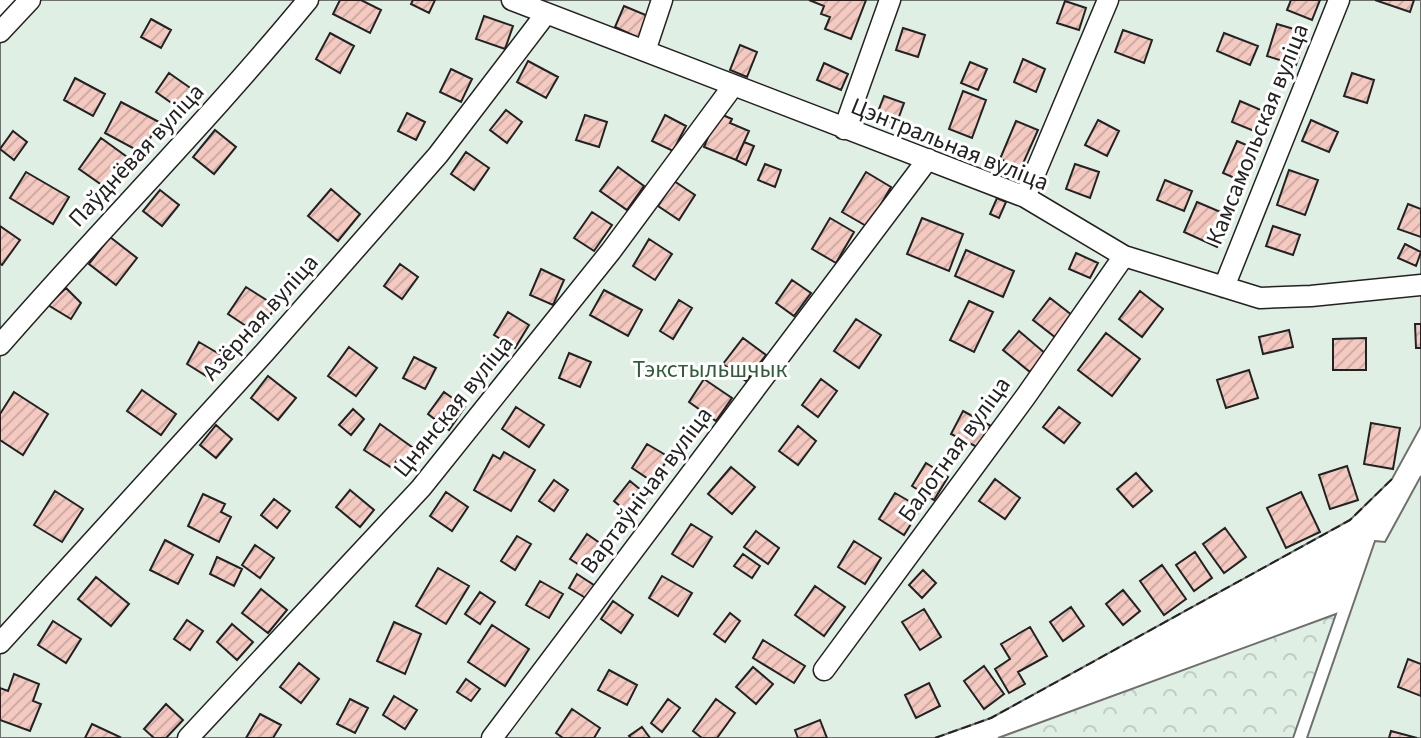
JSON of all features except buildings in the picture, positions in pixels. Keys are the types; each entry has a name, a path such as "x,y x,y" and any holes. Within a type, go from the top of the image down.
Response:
{"street":[{"path":"0,32 30,0"},
{"name":"Паўднёвая вуліца","path":"0,345 250,71 308,0"},
{"name":"Цэнтральная вуліца","path":"512,0 1025,197 1124,256 1260,298 1421,285"},
{"path":"645,51 662,0"},
{"path":"844,129 890,0"},
{"path":"1025,197 1108,0"},
{"name":"Камсамольская вуліца","path":"1224,287 1339,0"},
{"name":"Азёрная вуліца","path":"0,643 265,352 438,155 545,15"},
{"name":"Цнянская вуліца","path":"188,738 421,488 611,251 733,86"},
{"name":"Вартаўнічая вуліца","path":"492,738 928,159"},
{"name":"Балотная вуліца","path":"824,670 1026,396 1124,256"}],"green space":[{"name":"Тэкстыльшчык","path":"27,0 1421,0 1421,426 1392,479 1350,520 991,718 935,738 0,738 0,24"},
{"path":"1421,476 1421,738 1307,738 1375,541 1385,542"},
{"path":"1336,614 1293,738 998,738"}],"fence":[{"path":"935,738 991,718 1350,520 1392,479"}]}
